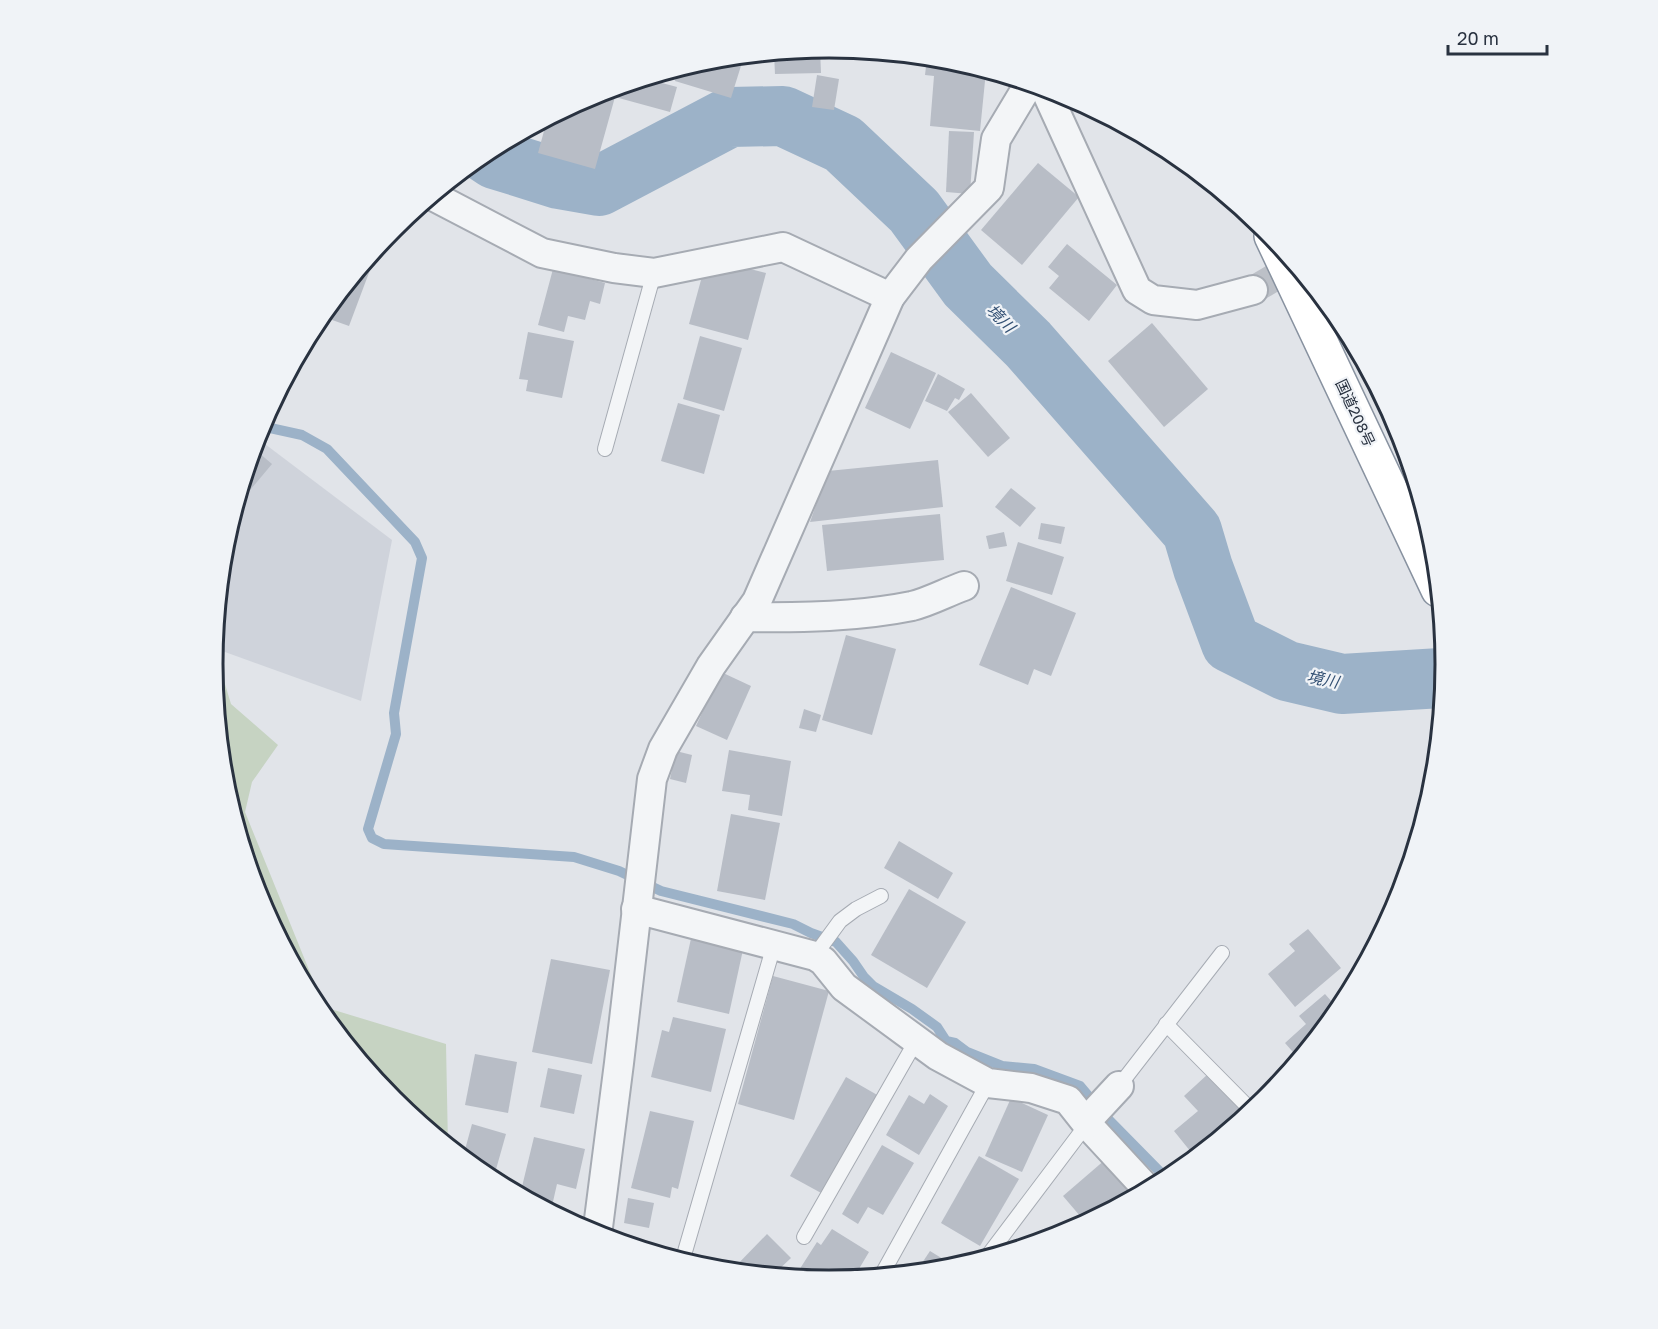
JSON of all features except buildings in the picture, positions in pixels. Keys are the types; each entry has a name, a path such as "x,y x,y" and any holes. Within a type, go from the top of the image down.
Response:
{"highway":[{"name":"国道208号","path":"1284,264 1427,566"}],"street":[{"path":"598,1225 620,1063 652,779 663,749 711,666 757,601 890,297 919,259 988,188 996,139 1025,91"},
{"path":"1051,101 1137,290 1154,300 1197,305 1253,290"},
{"path":"440,200 542,253 614,268 654,273 783,247 890,297"},
{"path":"745,617 780,618 863,613 914,605 964,586"},
{"path":"637,905 815,956 822,954 844,987 916,1041 988,1083 1031,1088 1068,1100 1090,1119 1142,1183"},
{"path":"1090,1119 1119,1086"}],"lane":[{"path":"604,450 654,273"},
{"path":"822,954 840,921 880,896"},
{"path":"685,1253 774,945"},
{"path":"1119,1086 1222,953"},
{"path":"1166,1024 1245,1105"},
{"path":"804,1236 916,1041"},
{"path":"886,1267 988,1083"},
{"path":"994,1248 1090,1119"}],"shaded area":[{"path":"265,444 392,540 361,701 223,651 228,585 235,546 255,470"}],"green space":[{"path":"223,679 231,704 278,745 252,782 245,812 315,985 285,933 255,859 235,783 228,744"},
{"path":"331,1009 446,1044 448,1135 400,1093 373,1064"}],"waterway":[{"name":"境川","path":"495,159 559,179 599,186 730,117 783,116 843,144 914,211 968,285 1028,344 1192,531 1231,643 1287,671 1342,684 1435,678"},
{"path":"271,428 302,435 327,449 415,542 422,558 394,713 396,734 368,829 372,838 384,844 574,857 619,871 661,891 793,924 836,942 873,986 937,1027 946,1041 955,1043 967,1052 1002,1066 1034,1069 1080,1086 1106,1117 1160,1172"}],"tunnel":[{"path":"1253,290 1288,269"}]}
